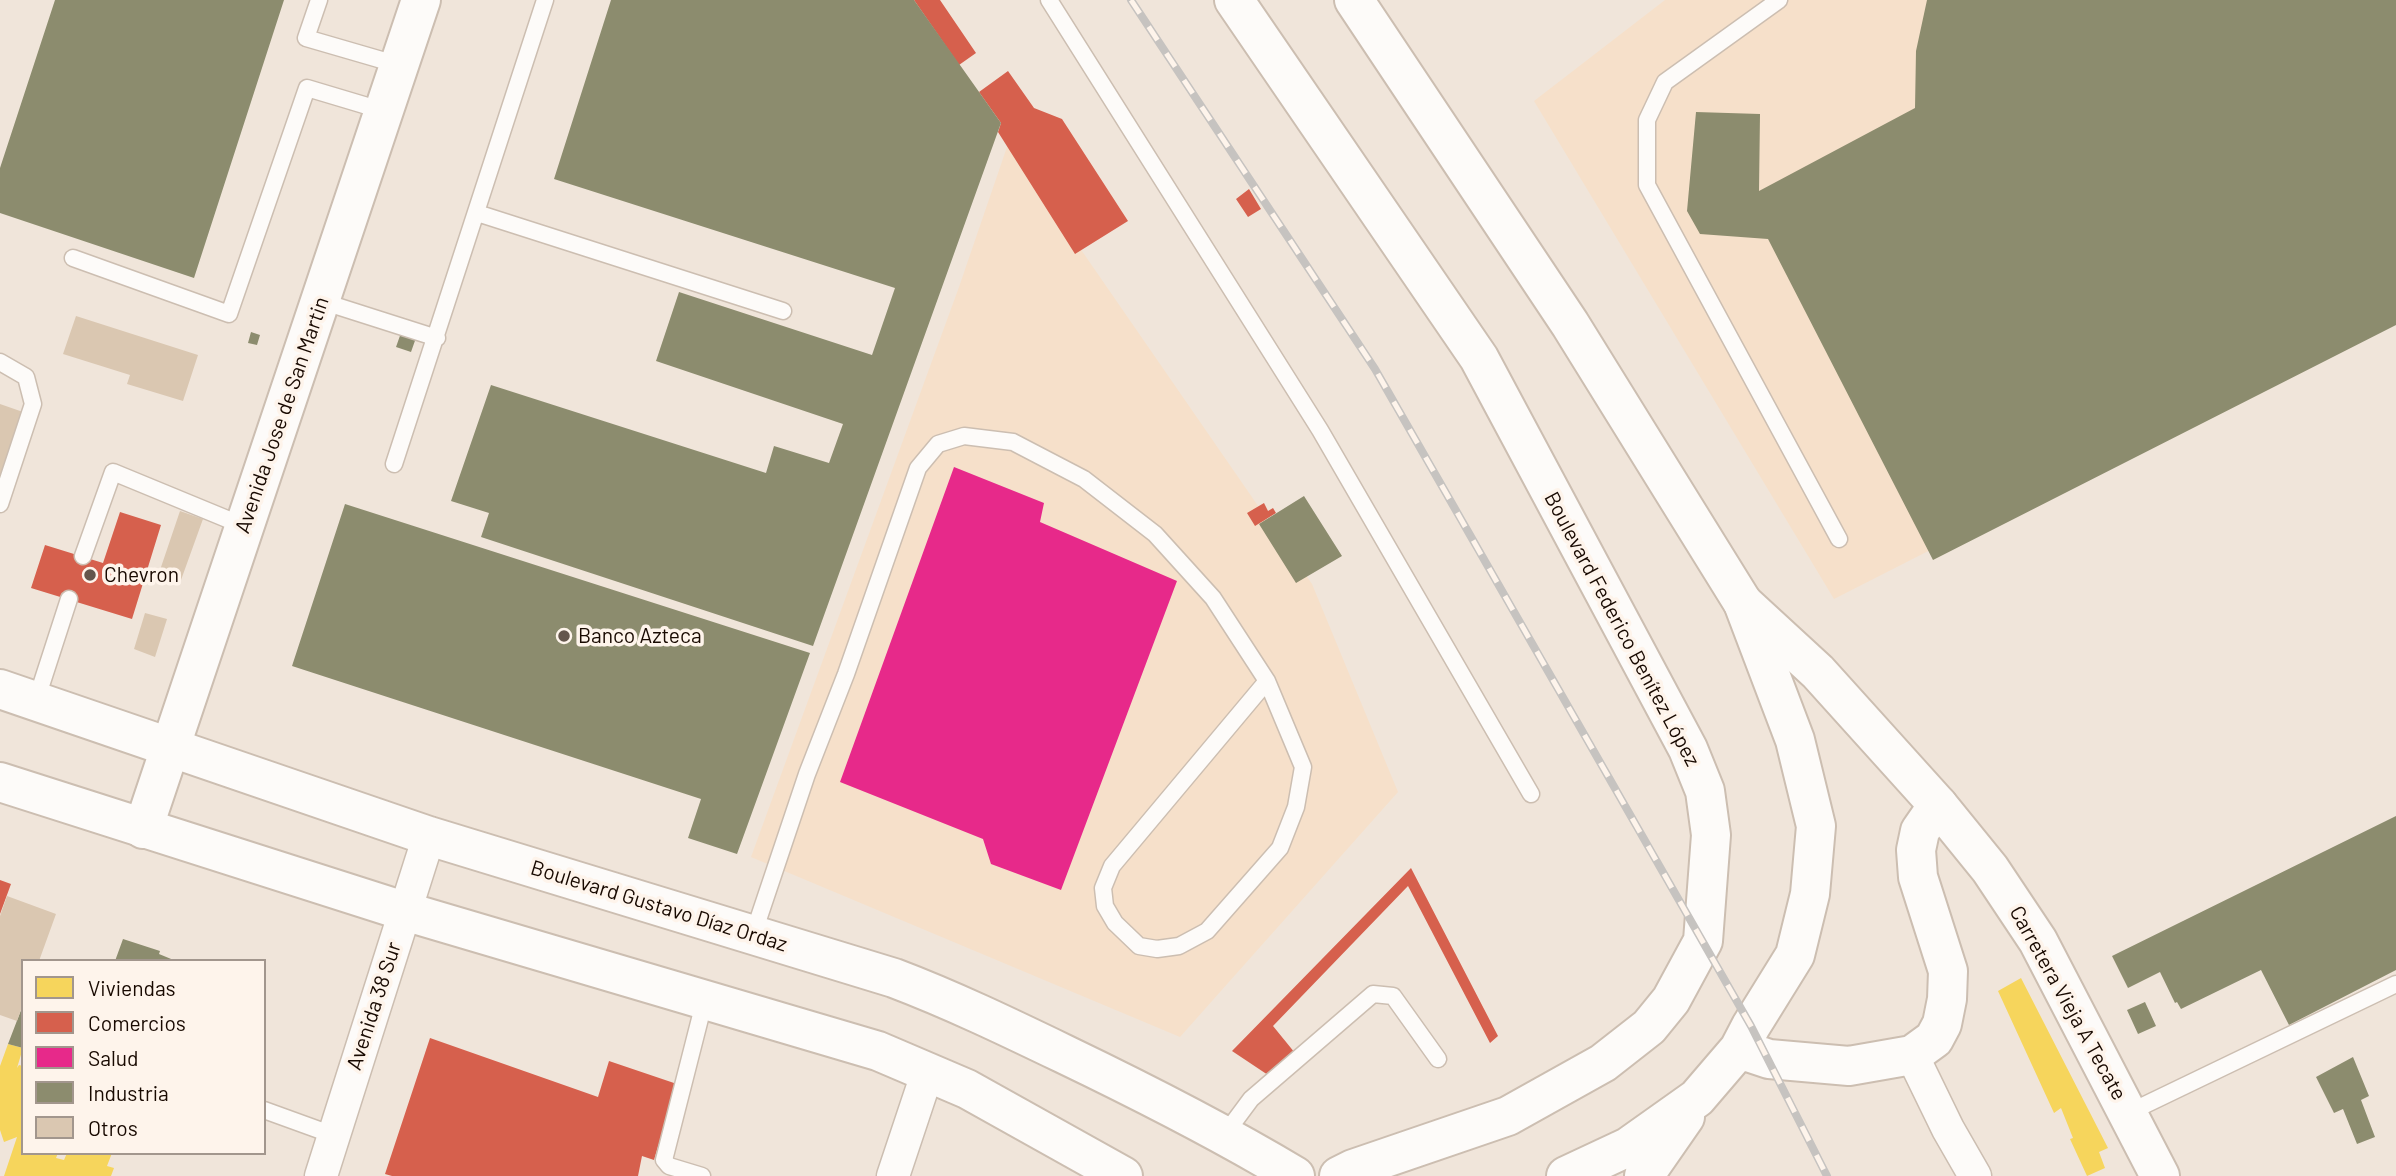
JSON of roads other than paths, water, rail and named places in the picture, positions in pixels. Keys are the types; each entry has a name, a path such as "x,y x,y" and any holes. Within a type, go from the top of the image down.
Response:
{"main road":[{"name":"Avenida Jose de San Martin","path":"143,829 421,0"},
{"name":"Boulevard Federico Benítez López","path":"1234,0 1479,358 1688,749 1705,791 1711,835 1703,941 1671,1000 1649,1027 1604,1063 1508,1116 1339,1176"},
{"path":"1354,0 1570,324 1743,603 1795,740 1816,827 1811,894 1795,955 1739,1049 1698,1098 1644,1176"},
{"name":"Carretera Vieja A Tecate","path":"1743,603 1818,672 1938,805 1990,869 2038,941 2160,1176"},
{"name":"Boulevard Gustavo Díaz Ordaz","path":"0,689 429,836 894,978 950,999 1226,1134 1295,1176"},
{"path":"0,782 404,911 878,1051 967,1089 1123,1176"},
{"path":"1739,1049 1769,1059 1849,1066 1912,1055 1934,1039 1942,1024 1947,999 1948,971 1918,877 1916,850 1920,831 1938,805"},
{"path":"1566,1176 1628,1147 1698,1098"}],"street":[{"name":"Avenida 38 Sur","path":"320,1176 429,836"},
{"path":"1912,1055 1948,1129 1975,1176"},
{"path":"892,1176 928,1071"}],"lane":[{"path":"318,0 306,38 399,65"},
{"path":"394,464 545,0"},
{"path":"1049,0 1320,430 1531,794"},
{"path":"1779,0 1665,82 1647,120 1647,185 1839,539"},
{"path":"73,258 229,314 307,88 384,111"},
{"path":"477,213 783,312"},
{"path":"321,301 437,338"},
{"path":"0,362 26,377 33,404 0,504"},
{"path":"754,935 807,774 846,674 918,468 938,444 964,436 1013,442 1084,479 1155,534 1213,597 1266,681 1303,767 1296,807 1280,848 1208,931 1179,946 1157,949 1139,946 1115,923 1104,906 1103,888 1112,866 1266,681"},
{"path":"83,556 113,472 244,526"},
{"path":"36,701 69,600"},
{"path":"2128,1113 2396,984"},
{"path":"1226,1134 1251,1099 1373,994 1392,996 1437,1059"},
{"path":"702,1176 669,1166 664,1160 705,999"},
{"path":"266,1111 333,1135"}],"railway":[{"path":"1131,0 1375,369 1751,1026 1827,1176"}],"place":[{"name":"Chevron","path":"90,575"},
{"name":"Banco Azteca","path":"564,636"}]}
